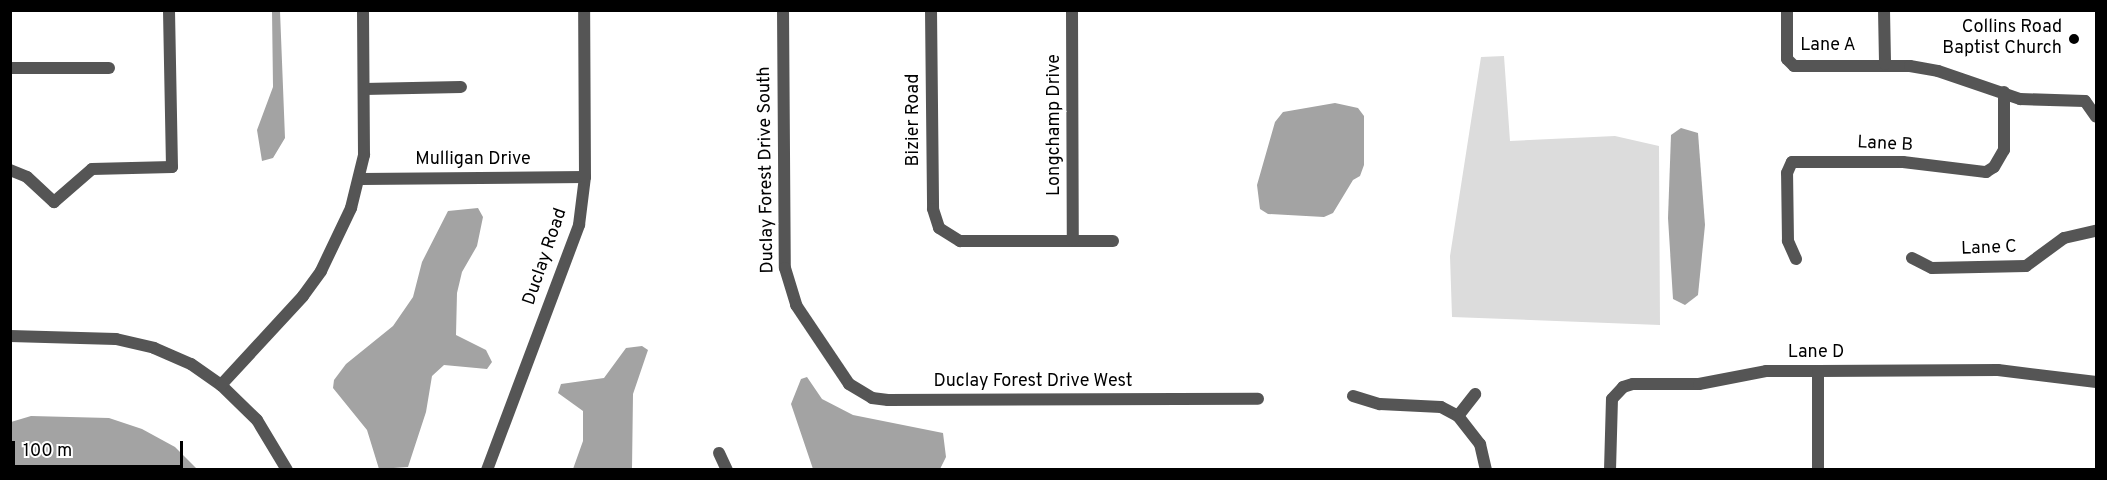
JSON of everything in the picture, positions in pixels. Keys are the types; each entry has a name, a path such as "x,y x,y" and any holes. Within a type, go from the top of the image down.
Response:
{"street":[{"path":"10,170 27,177 54,202 92,169 172,167 169,10"},
{"path":"221,385 321,271 361,179 364,89 363,10"},
{"name":"Duclay Road","path":"487,470 579,225 585,177 584,10"},
{"name":"Duclay Forest Drive South","path":"783,10 785,268 796,305 826,355"},
{"name":"Bizier Road","path":"931,10 933,209 939,228 960,241 1073,240"},
{"name":"Longchamp Drive","path":"1072,10 1073,240"},
{"name":"Lane A","path":"1787,10 1787,59 1794,66 1885,64"},
{"path":"1884,10 1885,64 1938,71 2020,99 2085,101 2097,117"},
{"path":"10,68 109,68"},
{"path":"364,89 461,87"},
{"name":"Lane B","path":"1796,259 1788,241 1787,173 1792,162 1903,162 1986,172 1994,167 2004,150 2004,92"},
{"name":"Mulligan Drive","path":"361,179 585,177"},
{"name":"Lane C","path":"1912,258 1932,268 2026,266 2064,238 2096,231"},
{"path":"1073,240 1113,241"},
{"path":"10,336 116,339 154,348 191,364 221,385 257,420 287,470"},
{"name":"Duclay Forest Drive West","path":"826,355 849,384 872,398 888,400 1258,399"},
{"name":"Lane D","path":"1610,470 1611,406 1623,387 1699,384 1766,371 1998,370 2097,382"},
{"path":"1818,371 1818,470"},
{"path":"1458,416 1475,394"},
{"path":"1353,396 1380,404 1441,407 1458,416 1480,444 1486,470"},
{"path":"719,453 727,470"}],"shaded area":[{"path":"272,11 280,11 285,138 273,158 262,161 257,130 273,87"},
{"path":"1504,56 1510,141 1615,136 1659,146 1660,325 1452,317 1450,256 1481,57"},
{"path":"1335,103 1358,108 1364,116 1364,165 1360,176 1353,180 1333,213 1324,217 1268,214 1260,209 1257,185 1275,122 1283,112"},
{"path":"1681,128 1698,133 1705,225 1698,295 1685,305 1673,299 1668,218 1671,135"},
{"path":"478,208 483,217 477,246 462,272 457,293 456,335 486,350 492,362 487,369 444,365 432,376 426,412 408,467 379,469 367,430 333,388 334,380 346,364 393,326 413,297 422,262 448,211"},
{"path":"642,346 648,350 633,394 632,469 573,469 583,441 583,411 558,393 561,384 604,378 626,348"},
{"path":"807,377 822,399 853,415 943,433 946,457 940,469 813,469 791,404 801,379"},
{"path":"31,416 109,418 142,429 175,447 197,469 11,469 11,422"}],"place":[{"name":"Collins Road Baptist Church","path":"2074,39"}]}
